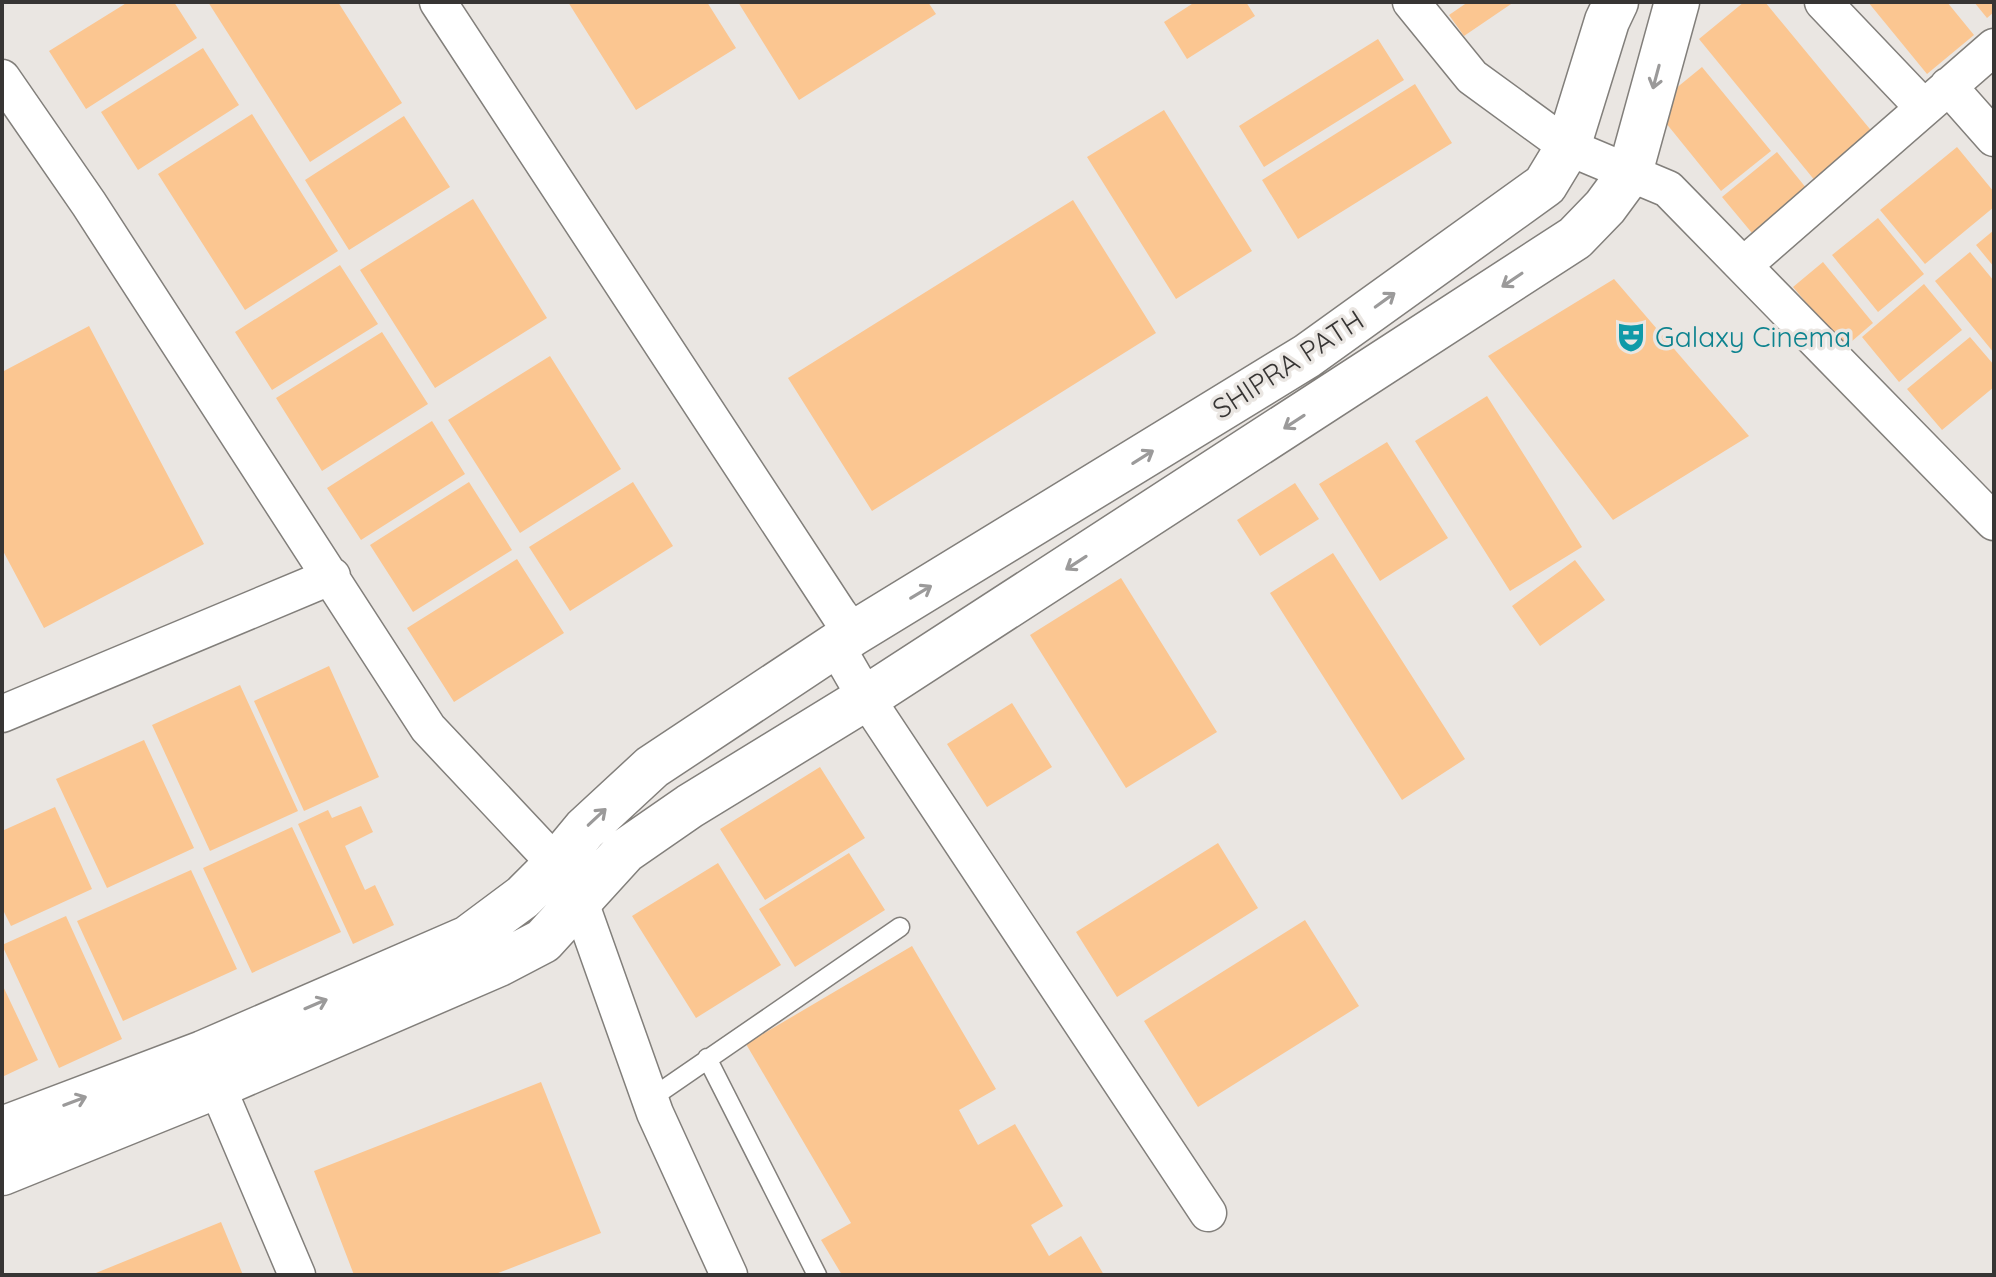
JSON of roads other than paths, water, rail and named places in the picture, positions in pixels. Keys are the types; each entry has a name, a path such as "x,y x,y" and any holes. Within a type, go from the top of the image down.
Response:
{"street":[{"path":"438,2 830,601 866,698 1208,1213"},
{"path":"1411,2 1472,77 1568,147 1668,189 1994,522"},
{"name":"SHIPRA PATH","path":"210,1070 468,938 523,897 585,829 652,767 845,639 1307,356 1545,185 1568,147 1607,21 1616,2"},
{"path":"2,1129 210,1070 499,964 543,941 580,902 602,872 625,851 690,806 866,698 1575,238 1605,207 1630,173 1677,2"},
{"path":"1823,2 1935,96 1994,138"},
{"path":"1744,265 1994,47"},
{"path":"2,78 89,204 428,728 556,864 580,902 650,1099 729,1275"},
{"path":"2,714 332,576"},
{"path":"2,1173 210,1070"},
{"path":"210,1070 297,1275"}],"lane":[{"path":"650,1099 900,927"},
{"path":"707,1058 817,1275"}],"place":[{"name":"Galaxy Cinema","path":"1631,337"}]}
